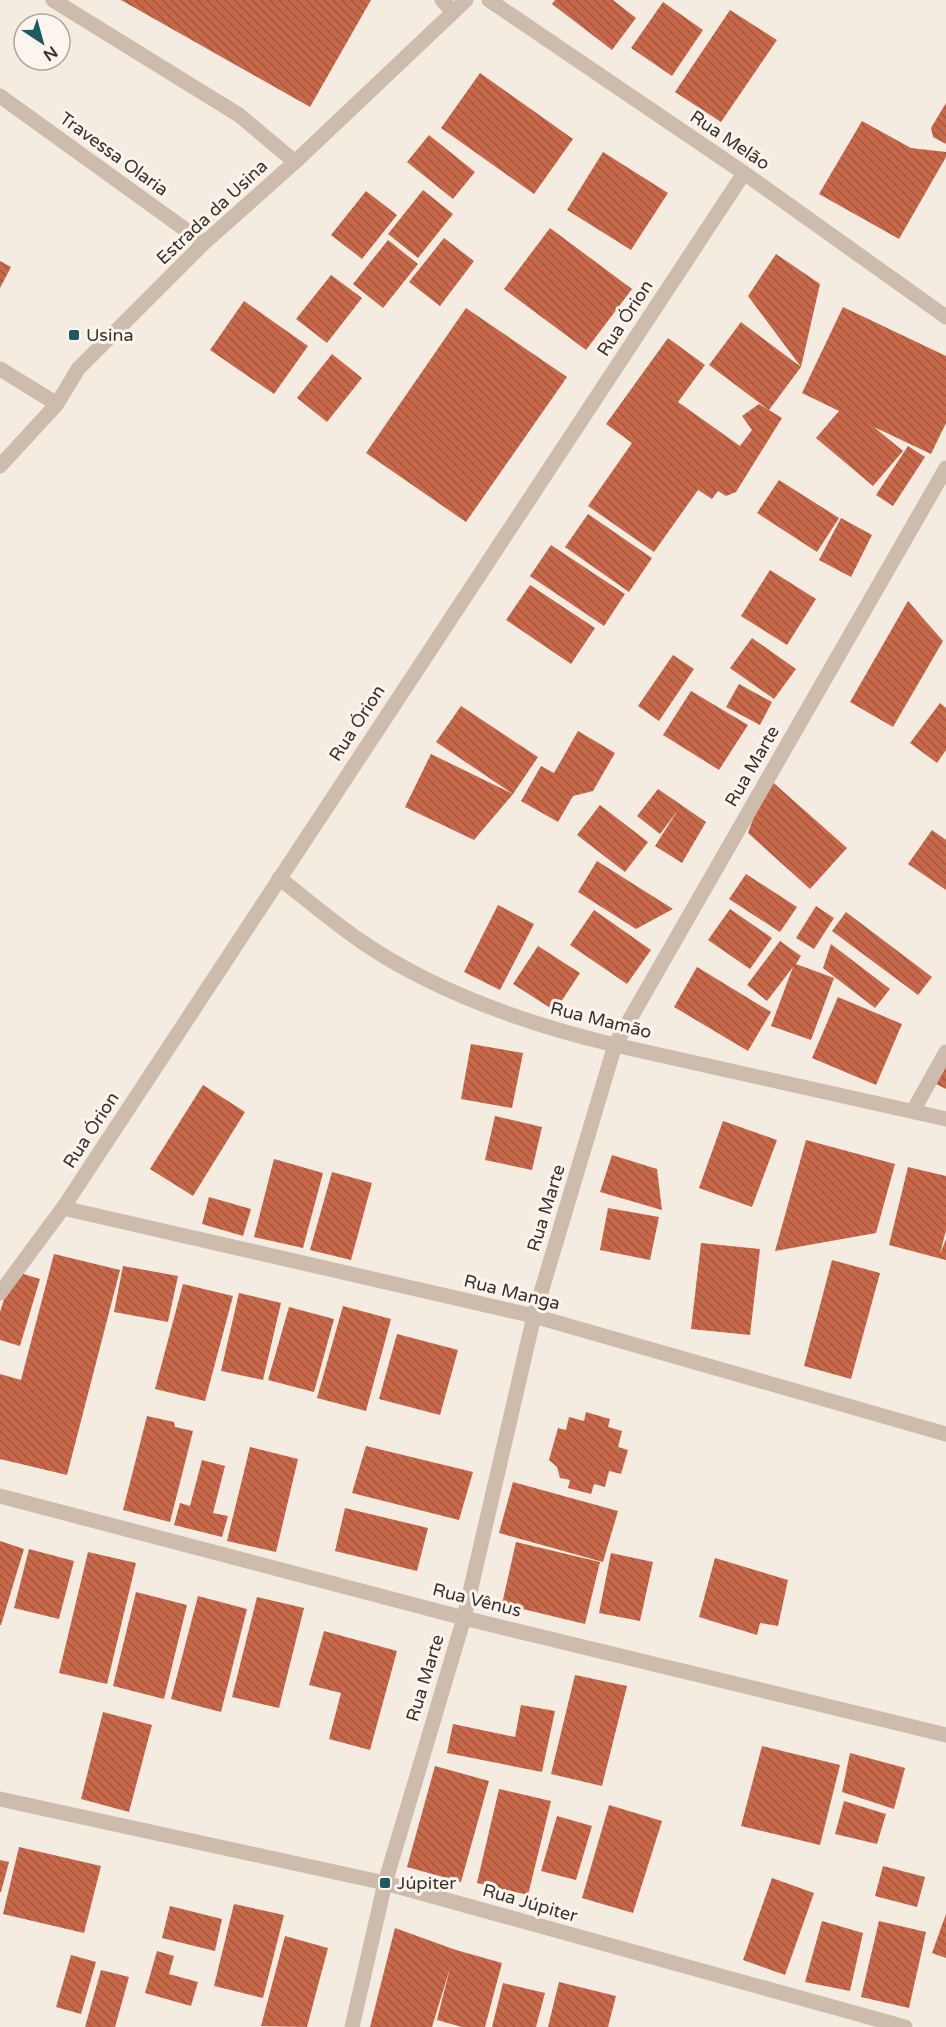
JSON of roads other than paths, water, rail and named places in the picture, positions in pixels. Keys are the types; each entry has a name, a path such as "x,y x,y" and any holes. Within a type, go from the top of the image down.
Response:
{"street":[{"name":"Estrada da Usina","path":"0,466 57,404 78,369 204,243 295,162 447,6 466,0"},
{"name":"Rua Melão","path":"489,0 744,173 946,317"},
{"path":"63,2 239,115 295,162"},
{"name":"Travessa Olaria","path":"0,96 204,243"},
{"name":"Rua Órion","path":"0,1293 63,1208 744,173"},
{"path":"0,369 57,404"},
{"name":"Rua Marte","path":"352,2027 385,1882 464,1618 534,1316 615,1045 946,468"},
{"name":"Rua Mamão","path":"279,878 363,942 430,980 506,1014 561,1032 615,1045 946,1119"},
{"path":"914,1112 946,1052"},
{"name":"Rua Manga","path":"63,1208 534,1316 946,1434"},
{"name":"Rua Vênus","path":"0,1496 464,1618 946,1735"},
{"name":"Rua Júpiter","path":"0,1799 385,1882 905,2027"}],"place":[{"name":"Usina","path":"74,335"},
{"name":"Júpiter","path":"385,1883"}]}
